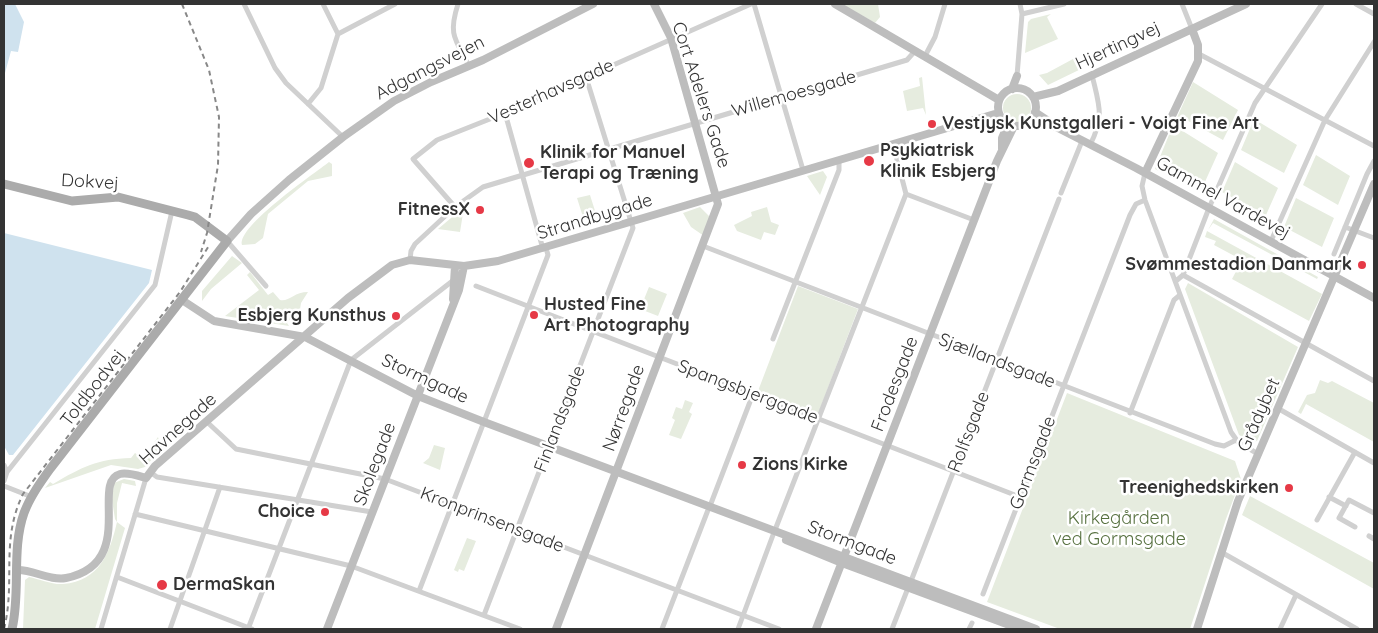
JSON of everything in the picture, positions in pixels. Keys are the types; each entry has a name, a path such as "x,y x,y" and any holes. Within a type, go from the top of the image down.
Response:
{"main road":[{"name":"Dokvej","path":"4,184 72,201 118,197 196,217 227,241"},
{"name":"Adgangsvejen","path":"182,300 227,241"},
{"name":"Toldbodvej","path":"12,629 17,590 20,532 32,497 50,470 182,300"}],"street":[{"path":"244,4 275,68 286,83 343,136"},
{"path":"308,104 321,88 338,34 323,4"},
{"path":"338,34 396,4"},
{"path":"458,4 452,23 454,38 469,66"},
{"name":"Adgangsvejen","path":"227,241 271,196 343,136 394,101 593,4"},
{"name":"Cort Adelers Gade","path":"654,4 671,38 694,123 718,197"},
{"path":"752,4 803,170"},
{"name":"Vesterhavsgade","path":"455,207 413,160 437,140 505,113 671,38 752,4"},
{"path":"834,4 925,56 954,76 999,100"},
{"path":"925,56 935,37 945,4"},
{"path":"1016,89 1022,14 1020,4"},
{"path":"1022,14 1064,4"},
{"path":"1182,4 1192,29 1199,54 1198,61 1146,173 1142,186 1145,200 1231,432 1236,440 1258,454"},
{"name":"Hjertingvej","path":"1034,109 1058,91 1246,4"},
{"path":"1176,281 1183,275 1209,208 1264,88 1322,4"},
{"path":"1356,4 1374,14"},
{"path":"1270,241 1325,120 1374,42"},
{"name":"Willemoesgade","path":"410,260 411,251 415,244 476,190 907,60 915,51"},
{"path":"1199,54 1374,146"},
{"path":"1090,145 1098,126 1101,112 1100,100 1092,75"},
{"path":"586,76 632,222"},
{"path":"1016,89 1026,91 1034,109 1023,125 1011,125 998,113 999,100 1004,93 1016,89"},
{"name":"Gammel Vardevej","path":"1034,109 1056,127 1146,173 1374,298"},
{"path":"419,590 548,255 544,248 505,113"},
{"name":"Strandbygade","path":"305,337 348,298 380,272 392,265 410,260 455,266 498,261 998,113"},
{"name":"Frodesgade","path":"816,629 1002,149 1002,138 1011,125"},
{"path":"1061,193 1082,141"},
{"path":"738,629 906,194 893,144"},
{"path":"774,339 839,170 839,160"},
{"path":"1334,254 1374,161"},
{"name":"Grådybet","path":"1198,629 1200,615 1238,501 1336,278 1374,184"},
{"path":"906,194 974,220"},
{"name":"Nørregade","path":"556,629 659,357 716,214 718,197"},
{"name":"Rolfsgade","path":"892,629 1059,199"},
{"name":"Gormsgade","path":"982,594 1130,215 1136,204 1145,200"},
{"path":"4,481 6,472 155,285 172,211"},
{"name":"Finlandsgade","path":"484,615 632,232 632,222"},
{"path":"1345,227 1374,238"},
{"path":"227,241 266,286"},
{"name":"Sjællandsgade","path":"703,246 1215,444 1230,444 1236,440"},
{"name":"Skolegade","path":"451,310 455,266"},
{"name":"Skolegade","path":"327,629 460,290 464,266"},
{"path":"1183,275 1374,382"},
{"path":"117,577 250,629 279,549 315,465 351,360 455,279"},
{"name":"Spangsbjerggade","path":"476,286 1020,498"},
{"path":"1130,412 1174,300 1180,295"},
{"name":"Stormgade","path":"182,300 203,316 214,320 305,337 418,396 774,532 1020,629"},
{"name":"Havnegade","path":"100,629 148,475 305,337"},
{"path":"662,629 753,394"},
{"path":"1279,409 1374,462"},
{"name":"Kronprinsensgade","path":"207,422 236,449 385,479 779,629"},
{"path":"1316,520 1355,452"},
{"path":"4,465 6,472"},
{"path":"18,570 64,578 84,571 103,553 109,538 108,497 110,481 119,474 148,475 372,512"},
{"path":"4,486 32,497"},
{"path":"170,629 220,488"},
{"path":"1329,497 1346,506"},
{"path":"1355,528 1340,518 1349,500 1374,513"},
{"path":"135,514 351,566 520,629"},
{"path":"1368,536 1374,539"},
{"path":"1221,552 1357,629"},
{"name":"Stormgade","path":"909,585 1036,629"},
{"path":"1280,629 1296,595"},
{"path":"970,629 972,622"}],"green space":[{"path":"842,4 878,4 880,17 875,23"},
{"path":"1051,14 1047,17 1058,39 1025,53 1028,22 1031,19"},
{"path":"1073,59 1078,59 1083,68 1048,85 1039,75 1047,73"},
{"path":"922,77 926,115 923,108 907,111 903,91 920,86 919,78"},
{"path":"1193,82 1238,110 1223,140 1181,117 1177,126 1174,124"},
{"path":"1017,94 1027,98 1031,108 1027,118 1017,122 1007,118 1003,108 1007,98"},
{"path":"1254,119 1297,145 1284,173 1241,150"},
{"path":"1173,125 1218,153 1204,184 1164,162 1159,171 1155,169"},
{"path":"1316,155 1350,176 1338,205 1303,185"},
{"path":"329,162 332,164 332,176 308,181 268,214 263,238 255,244 242,245 244,236 263,214"},
{"path":"1235,162 1278,188 1266,215 1222,192"},
{"path":"823,171 827,177 820,195 807,176"},
{"path":"590,195 596,214 583,217 577,198"},
{"path":"1296,198 1334,218 1322,247 1284,227"},
{"path":"464,207 460,232 438,229"},
{"path":"700,207 710,217 704,236 691,227 683,213"},
{"path":"767,207 771,222 779,225 775,235 764,232 761,240 737,231 734,225 752,216 751,212"},
{"path":"1214,219 1318,277 1317,279 1213,223 1208,230"},
{"path":"1207,231 1322,294 1309,321 1232,279 1242,260 1214,245 1216,241 1205,237"},
{"path":"232,256 242,263 211,289 202,301 202,291"},
{"path":"250,272 268,295 273,292 280,300 286,300 303,292 308,292 301,303 299,316 291,318 287,323 289,326 225,316 259,290 247,275"},
{"path":"1188,283 1298,347 1257,441 1253,442 1239,435 1185,289"},
{"path":"798,286 858,309 818,414 758,391"},
{"path":"649,287 667,294 658,316 640,309"},
{"path":"1320,380 1328,383 1332,381 1374,403 1374,442 1306,404 1301,414 1298,412 1307,395 1315,393"},
{"name":"Kirkegården ved Gormsgade","path":"1067,393 1235,461 1241,479 1190,629 1060,629 987,602"},
{"path":"685,400 693,403 689,412 692,414 681,439 669,435 675,420 672,418 676,407 682,409"},
{"path":"158,437 161,449 145,467 138,469 111,465 45,488 50,482 53,484 99,462 131,458 135,453 143,458"},
{"path":"434,445 445,448 440,470 423,463 429,458"},
{"path":"124,479 135,481 136,486 122,483 117,503 117,522 112,500 114,483"},
{"path":"1250,496 1374,563 1374,589 1242,515"},
{"path":"117,522 125,528 95,629 23,629 25,580 29,577 50,583 63,584 76,582 86,577 94,571 107,554"},
{"path":"467,538 476,541 464,571 459,569 458,572 454,570"}],"water":[{"path":"4,4 15,4 24,22 18,52 11,51 5,73"},
{"path":"4,233 152,270 149,283 13,455 9,455 4,446"}],"railway":[{"path":"182,4 209,70 219,117 218,165 207,233 201,252"},
{"path":"4,629 9,594 12,528 23,494 180,292 210,244"}],"place":[{"name":"Vestjysk Kunstgalleri - Voigt Fine Art","path":"932,124"},
{"name":"Psykiatrisk Klinik Esbjerg","path":"869,161"},
{"name":"Klinik for Manuel Terapi og Træning","path":"529,163"},
{"name":"FitnessX","path":"480,210"},
{"name":"Svømmestadion Danmark","path":"1362,265"},
{"name":"Husted Fine Art Photography","path":"534,315"},
{"name":"Esbjerg Kunsthus","path":"396,316"},
{"name":"Zions Kirke","path":"742,465"},
{"name":"Treenighedskirken","path":"1289,488"},
{"name":"Choice","path":"325,512"},
{"name":"DermaSkan","path":"162,585"}]}
